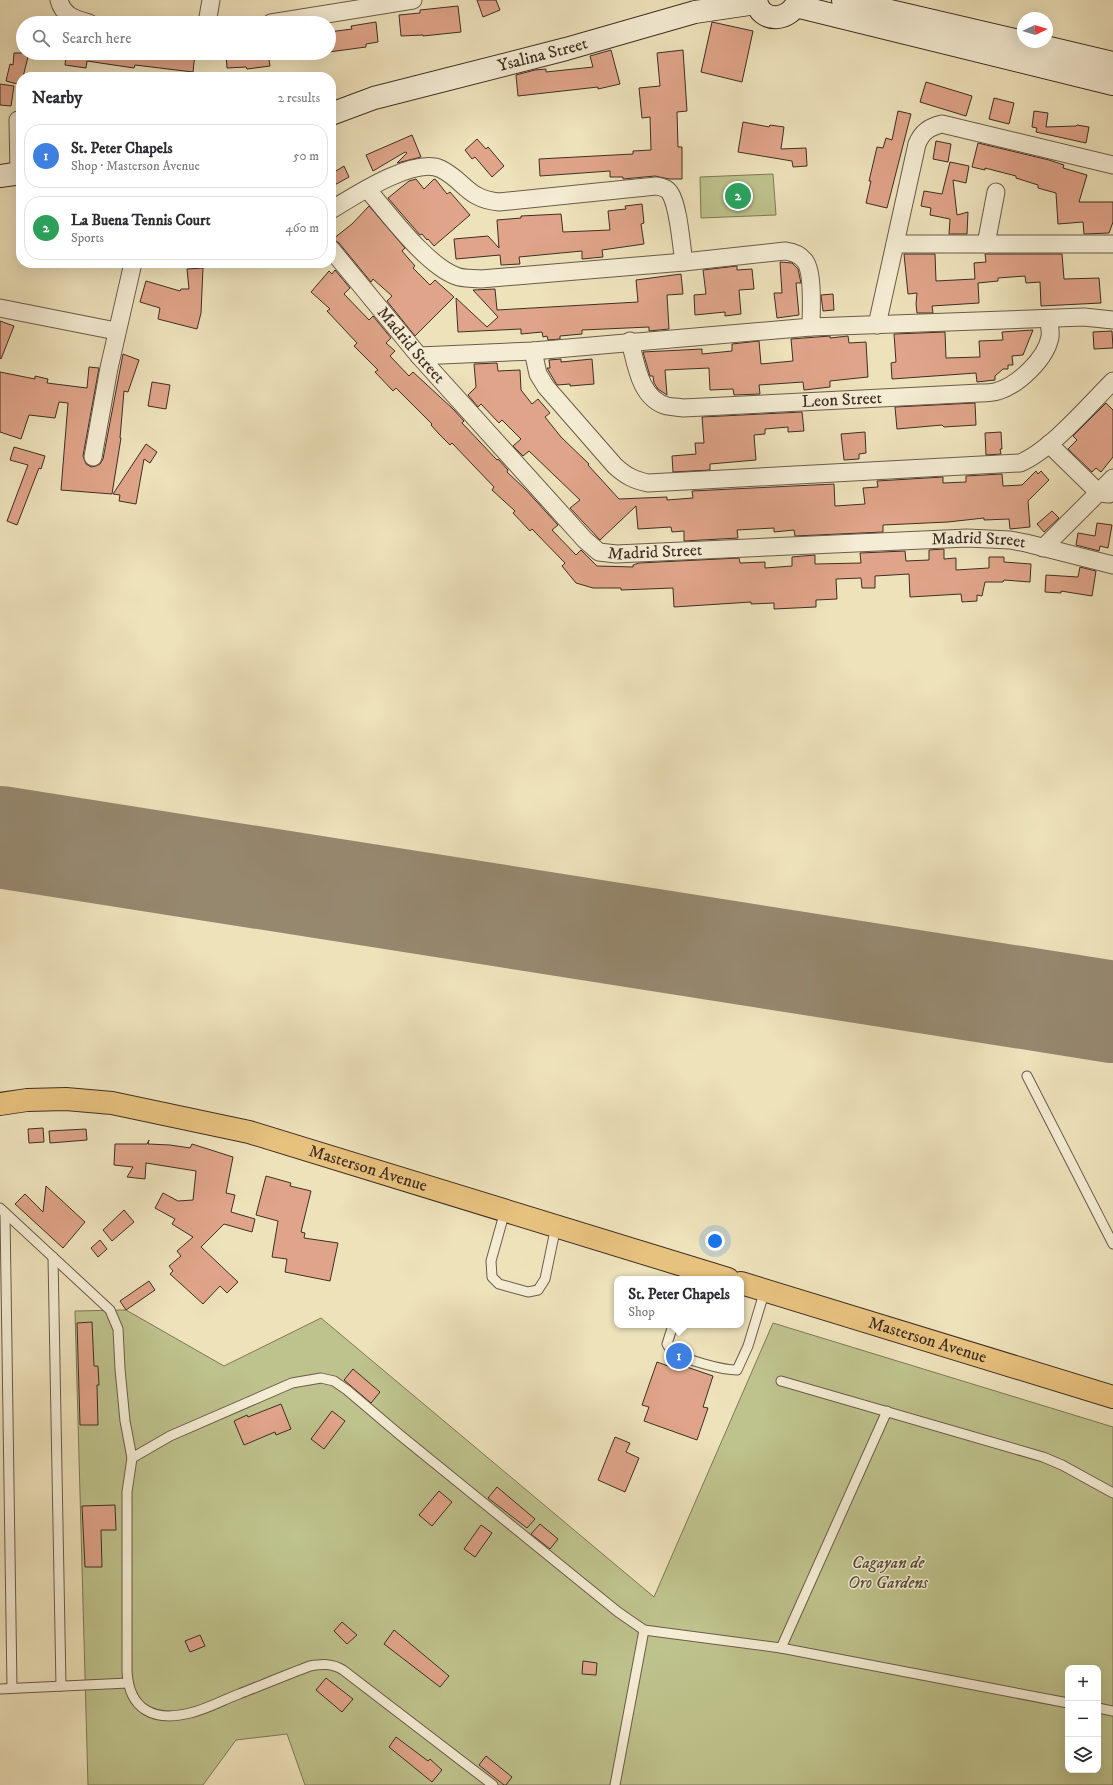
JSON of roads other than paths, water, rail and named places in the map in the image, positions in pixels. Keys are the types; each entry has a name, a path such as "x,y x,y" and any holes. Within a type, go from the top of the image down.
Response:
{"main road":[{"name":"Masterson Avenue","path":"0,1104 27,1100 66,1099 112,1103 249,1132 556,1226 693,1274 707,1276"},
{"name":"Masterson Avenue","path":"744,1284 1113,1398"}],"street":[{"path":"59,0 61,7 68,16"},
{"path":"208,16 210,0"},
{"path":"307,16 368,4 413,0"},
{"path":"843,0 1017,41"},
{"path":"756,2 760,9 772,17 786,16 797,3 1113,84"},
{"name":"Ysalina Street","path":"336,112 374,98 566,49 695,12 756,2"},
{"path":"1049,48 1113,63"},
{"path":"877,325 917,144 921,135 930,127 942,124 1113,165"},
{"path":"13,174 16,142"},
{"path":"336,207 366,189 409,170 425,166 440,169 485,201 499,202 656,186 664,188 670,193 676,207 684,262"},
{"path":"366,189 424,254 435,264 457,277 481,279 684,262 785,251 795,253 805,261 809,272 812,327"},
{"path":"986,244 996,192"},
{"path":"895,244 1113,244"},
{"name":"Madrid Street","path":"336,255 420,356 585,540 599,552 616,554 967,538 1010,540 1113,565"},
{"path":"93,457 116,332 132,268"},
{"path":"0,308 116,332"},
{"path":"420,356 533,351 630,341 812,327 1084,317 1113,320"},
{"name":"Leon Street","path":"630,341 640,377 647,392 666,406 691,408 980,393 996,392 1010,387 1025,374 1043,352 1050,338 1049,319"},
{"path":"533,351 538,374 546,387 615,466 626,476 634,480 648,483 1020,463 1030,458 1049,444 1113,381"},
{"path":"1049,444 1106,494"},
{"path":"1043,548 1106,494 1113,478"}],"lane":[{"path":"1027,1076 1113,1244"},
{"path":"2,1211 110,1310 118,1329 125,1420 132,1458 127,1492 128,1683 131,1693 142,1709 166,1716 191,1713 310,1666 323,1664 336,1666 493,1785"},
{"path":"2,1211 12,1688"},
{"path":"506,1211 490,1262 492,1277 499,1284 528,1292 538,1290 545,1279 556,1226"},
{"path":"53,1257 61,1686"},
{"path":"672,1328 667,1344 671,1351 681,1356 719,1368 737,1370 751,1340 765,1290"},
{"path":"132,1458 170,1436 292,1383 321,1378 334,1381 347,1390 400,1436 618,1612 644,1630 781,1648 1065,1702"},
{"path":"781,1381 1043,1457 1062,1465 1113,1493"},
{"path":"781,1648 887,1411"},
{"path":"615,1785 644,1630"},
{"path":"0,1689 128,1683"},
{"path":"1101,1709 1113,1711"}],"place":[{"name":"La Buena Tennis Court","path":"738,196"},
{"name":"St. Peter Chapels","path":"679,1356"}],"park label":[{"name":"Cagayan de Oro Gardens","path":"888,1573"}]}
